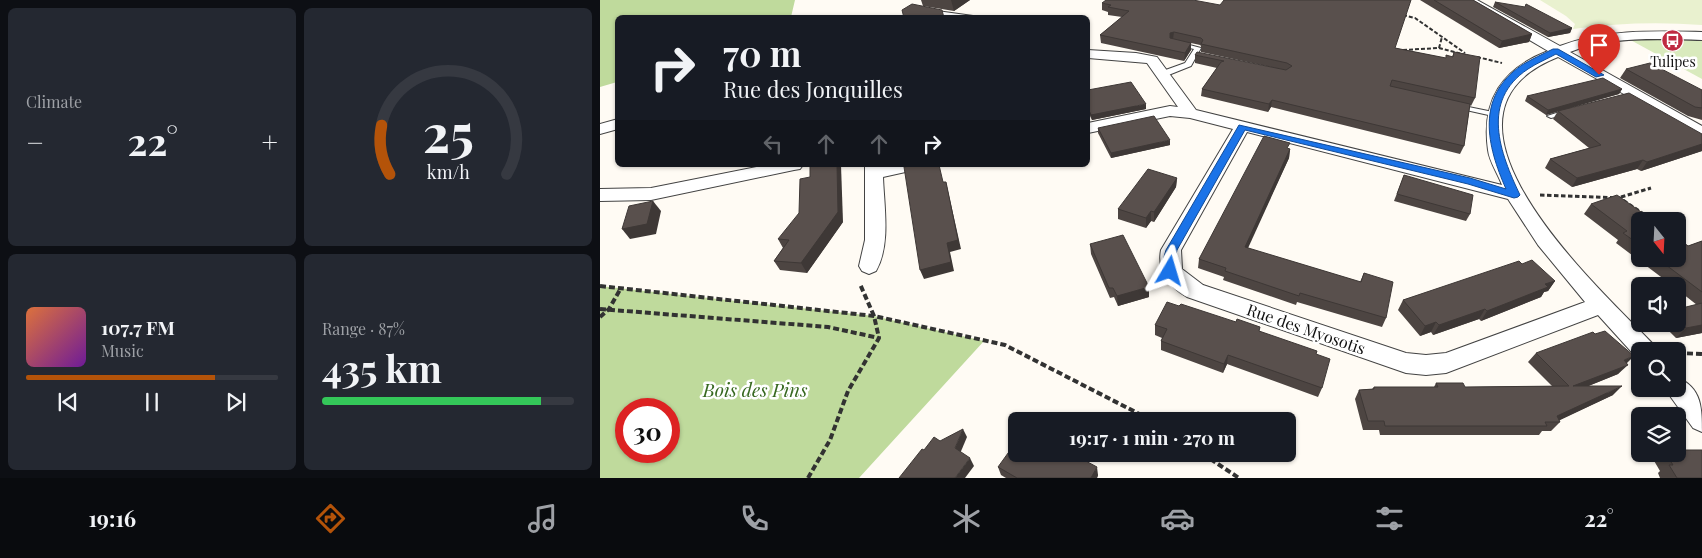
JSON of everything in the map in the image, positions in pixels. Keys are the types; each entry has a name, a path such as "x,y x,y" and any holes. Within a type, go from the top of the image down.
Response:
{"street":[{"path":"1468,0 1629,95 1702,133"},
{"path":"1638,342 1547,243 1514,195 1494,145 1493,114 1505,88 1524,68 1556,51 1583,43 1625,36 1702,36"},
{"path":"1090,54 1152,60 1190,113"},
{"path":"1090,128 1170,111 1190,113 1470,182 1514,195"},
{"path":"600,129 615,125"},
{"name":"Rue des Myosotis","path":"1242,127 1172,250 1169,260 1170,271 1179,281 1195,291 1406,362 1426,365 1446,363 1603,304"},
{"path":"600,195 651,194 784,167"},
{"path":"869,266 875,240 874,169 894,167"},
{"path":"1683,397 1702,420"}],"lane":[{"path":"926,11 953,15"},
{"path":"1163,74 1188,64 1198,48 1173,43"},
{"path":"1194,54 1203,56"},
{"path":"1447,104 1493,114"},
{"path":"1551,116 1578,108"}],"path":[{"path":"1396,50 1439,48 1468,55 1415,18 1400,14"},
{"path":"1439,48 1442,37"},
{"path":"1477,57 1524,68"},
{"path":"1514,195 1620,198 1651,188"},
{"path":"1620,198 1641,212"},
{"path":"808,478 830,440 848,391 879,338 874,316 857,277 869,266"},
{"path":"600,286 874,316 1005,345 1139,412"},
{"path":"600,316 609,309 621,288"},
{"path":"600,309 828,327 879,338"},
{"path":"1686,353 1702,354"},
{"path":"1214,462 1239,478"}],"green space":[{"path":"600,0 795,0 791,15 615,15 615,83 600,87"},
{"path":"1540,0 1702,0 1702,25 1605,25 1573,29 1575,24 1566,16"},
{"path":"1702,36 1702,79 1625,37"},
{"name":"Bois des Pins","path":"600,286 874,316 984,341 859,478 600,478"}],"building":[{"path":"1106,0 1193,0 1220,5 1224,0 1411,0 1395,48 1446,58 1446,55 1453,57 1454,52 1480,57 1475,98 1392,80 1390,86 1470,104 1464,146 1272,100 1269,104 1202,89 1221,62 1224,61 1195,55 1197,52 1286,70 1292,66 1287,63 1201,44 1203,40 1201,38 1174,32 1170,33 1170,38 1191,43 1185,53 1100,35 1129,11 1108,7 1111,5 1102,3"},
{"path":"1434,0 1473,0 1532,34 1502,41"},
{"path":"1495,2 1525,7 1526,4 1572,28 1550,33"},
{"path":"912,4 942,10 943,15 903,15 902,10"},
{"path":"1650,63 1702,90 1702,108 1695,107 1626,69"},
{"path":"1603,78 1622,89 1548,110 1527,96"},
{"path":"1131,82 1146,104 1091,115 1090,90"},
{"path":"1629,93 1702,134 1702,144 1647,162 1643,160 1577,178 1550,159 1601,145 1558,111"},
{"path":"1154,116 1170,140 1111,153 1098,128"},
{"path":"1264,136 1290,143 1287,148 1290,149 1245,247 1361,282 1364,273 1393,282 1386,318 1300,293 1299,296 1225,271 1226,268 1199,259"},
{"path":"810,167 837,167 838,212 801,263 774,261 789,240 778,239 799,213 800,179 810,177"},
{"path":"904,167 939,167 943,182 946,182 958,240 947,243 951,262 920,270"},
{"path":"1148,169 1177,178 1154,212 1151,211 1146,218 1118,209"},
{"path":"1404,175 1473,195 1470,214 1397,194"},
{"path":"1617,195 1641,212 1631,212 1631,239 1623,233 1627,231 1591,204"},
{"path":"653,201 647,224 622,229 629,206"},
{"path":"1123,235 1149,287 1117,296 1113,288 1109,288 1090,244"},
{"path":"1702,241 1702,292 1686,280 1686,277 1682,277 1670,268 1686,268 1686,244 1688,246"},
{"path":"1532,260 1555,281 1545,284 1548,287 1487,311 1485,309 1439,325 1436,322 1425,326 1403,300 1519,261 1522,264"},
{"path":"1167,302 1179,306 1181,304 1236,322 1237,319 1260,327 1259,331 1317,351 1316,354 1330,359 1322,388 1228,355 1224,364 1161,341 1167,329 1155,325"},
{"path":"1702,303 1702,325 1686,328 1686,307"},
{"path":"1605,331 1631,353 1631,357 1624,360 1628,365 1573,386 1622,386 1557,416 1560,422 1545,422 1547,426 1385,426 1384,421 1368,421 1359,390 1374,389 1374,387 1438,387 1436,383 1463,383 1465,387 1569,386 1536,353 1593,332 1595,334"},
{"path":"963,429 955,448 970,458 955,478 899,478 934,437 940,441"},
{"path":"1686,450 1702,450 1702,478 1677,478 1669,465 1673,465 1671,462 1686,462"},
{"path":"1008,453 1008,462 1088,462 1097,467 1091,478 1017,478 998,467"}],"place":[{"name":"Tulipes","path":"1673,40"}],"route":[{"path":"1170,271 1169,260 1172,250 1242,127 1470,182 1514,195 1494,145 1493,130 1493,114 1496,105 1511,79 1535,61 1556,51 1599,75"}]}
